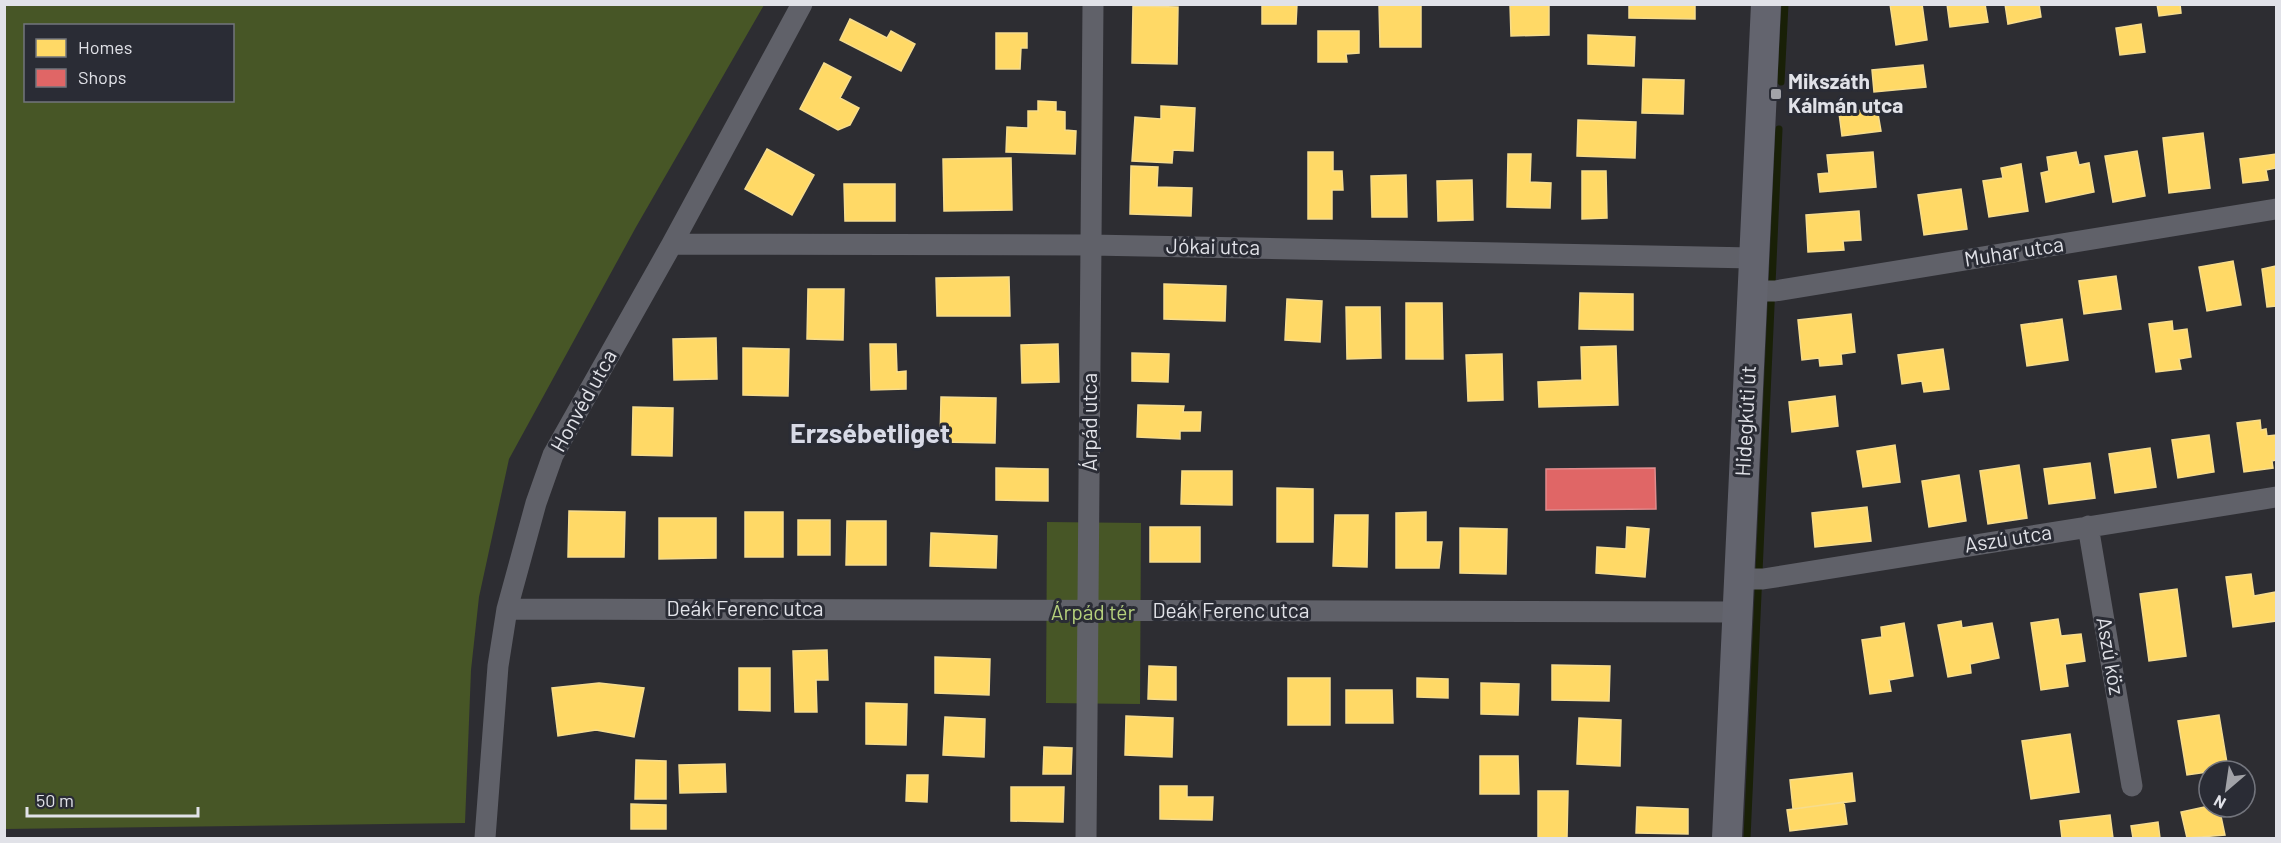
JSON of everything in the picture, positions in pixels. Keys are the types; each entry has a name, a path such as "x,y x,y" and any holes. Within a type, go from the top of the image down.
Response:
{"main road":[{"name":"Hidegkúti út","path":"1727,838 1738,612 1750,579 1763,291 1753,258 1766,4"}],"street":[{"name":"Honvéd utca","path":"485,838 498,666 507,609 536,503 553,455 672,244 802,4"},
{"name":"Árpád utca","path":"1086,838 1090,610 1093,4"},
{"name":"Muhar utca","path":"1763,291 2277,209"},
{"name":"Jókai utca","path":"672,244 1091,245 1753,258"},
{"name":"Aszú utca","path":"1750,579 2277,497"},
{"name":"Aszú köz","path":"2088,526 2132,786"},
{"name":"Deák Ferenc utca","path":"507,609 1738,612"}],"green space":[{"path":"4,5 764,5 636,227 509,459 479,597 471,670 465,823 5,829"},
{"name":"Árpád tér","path":"1047,522 1141,523 1140,704 1046,703"}],"building: Homes":[{"path":"1262,4 1297,4 1296,24 1262,24"},
{"path":"1379,4 1421,4 1421,47 1380,47"},
{"path":"1510,4 1549,4 1549,35 1511,36"},
{"path":"1629,4 1695,4 1695,19 1629,18"},
{"path":"1890,4 1922,4 1927,40 1896,45"},
{"path":"1947,4 1985,4 1988,22 1950,27"},
{"path":"2005,4 2039,4 2041,17 2008,24"},
{"path":"2157,4 2180,4 2181,13 2159,16"},
{"path":"1133,6 1178,7 1177,64 1132,63"},
{"path":"850,19 887,38 891,31 915,44 901,71 840,40"},
{"path":"2141,24 2145,52 2120,55 2116,28"},
{"path":"1318,31 1359,31 1359,53 1346,54 1347,62 1318,62"},
{"path":"996,33 1027,33 1027,48 1021,48 1020,69 996,69"},
{"path":"1588,35 1635,37 1634,66 1588,64"},
{"path":"824,63 851,77 840,98 859,108 850,125 838,130 800,109"},
{"path":"1923,65 1926,87 1874,92 1872,70"},
{"path":"1643,79 1684,80 1683,114 1642,113"},
{"path":"1038,101 1056,102 1056,111 1065,112 1065,130 1076,131 1075,154 1006,152 1007,127 1028,128 1028,111 1038,111"},
{"path":"1161,106 1195,108 1193,151 1173,150 1172,163 1132,161 1135,117 1161,119"},
{"path":"1877,108 1881,131 1842,136 1839,113"},
{"path":"1578,120 1636,122 1635,158 1577,156"},
{"path":"2203,133 2210,188 2169,193 2163,138"},
{"path":"767,149 814,175 792,215 745,189"},
{"path":"2137,151 2145,196 2113,202 2105,156"},
{"path":"1308,152 1333,152 1333,171 1342,171 1343,190 1332,190 1332,219 1308,219"},
{"path":"1873,152 1876,187 1820,192 1818,174 1829,173 1827,155"},
{"path":"2076,152 2079,165 2089,163 2094,192 2046,202 2041,173 2049,171 2047,157"},
{"path":"1508,154 1531,154 1530,182 1551,183 1550,208 1507,207"},
{"path":"2276,154 2276,168 2266,170 2268,180 2243,183 2240,159"},
{"path":"1011,158 1012,210 944,211 943,159"},
{"path":"2021,164 2028,211 1989,217 1983,181 2003,178 2001,168"},
{"path":"1131,166 1158,167 1157,187 1192,188 1191,216 1130,214"},
{"path":"1582,171 1606,171 1607,218 1582,219"},
{"path":"1406,175 1407,217 1372,217 1371,176"},
{"path":"1472,180 1473,220 1438,221 1437,181"},
{"path":"844,184 895,184 895,221 845,221"},
{"path":"1961,189 1967,229 1924,235 1918,195"},
{"path":"1859,211 1861,240 1843,241 1844,250 1808,252 1806,215"},
{"path":"2233,261 2241,305 2207,311 2199,267"},
{"path":"2276,266 2276,306 2267,307 2262,269"},
{"path":"2116,276 2121,309 2084,314 2079,281"},
{"path":"1009,277 1010,316 937,316 936,278"},
{"path":"1164,284 1226,286 1225,321 1164,319"},
{"path":"808,289 844,289 843,340 807,339"},
{"path":"1580,293 1633,294 1633,330 1579,329"},
{"path":"1287,299 1322,301 1320,342 1285,340"},
{"path":"1406,303 1442,303 1443,359 1406,359"},
{"path":"1346,307 1380,307 1381,358 1347,359"},
{"path":"1851,314 1855,352 1841,354 1842,364 1820,366 1819,358 1802,360 1798,320"},
{"path":"2062,319 2068,360 2027,366 2021,325"},
{"path":"2172,321 2173,331 2187,329 2191,357 2179,359 2181,369 2156,372 2149,324"},
{"path":"716,338 717,379 674,380 673,339"},
{"path":"870,344 896,344 897,372 906,371 906,389 871,390"},
{"path":"1058,344 1059,382 1022,383 1021,345"},
{"path":"1616,346 1618,405 1539,407 1538,382 1582,380 1581,347"},
{"path":"743,348 789,349 788,396 743,395"},
{"path":"1943,349 1949,389 1924,392 1922,381 1902,384 1898,355"},
{"path":"1132,353 1169,354 1168,382 1132,381"},
{"path":"1502,354 1503,400 1468,401 1466,355"},
{"path":"1835,396 1838,426 1792,432 1789,402"},
{"path":"941,397 996,398 995,443 940,442"},
{"path":"1138,405 1184,406 1183,412 1201,412 1200,431 1180,431 1180,439 1137,437"},
{"path":"633,407 673,408 672,456 632,455"},
{"path":"2260,420 2261,430 2266,429 2267,436 2276,435 2276,460 2272,461 2273,468 2244,472 2237,423"},
{"path":"2209,435 2214,472 2178,478 2172,440"},
{"path":"1895,445 1900,482 1863,487 1857,451"},
{"path":"2150,448 2156,487 2115,493 2109,454"},
{"path":"2090,463 2095,498 2049,504 2044,469"},
{"path":"2019,465 2027,518 1988,524 1980,471"},
{"path":"996,468 1048,469 1048,501 996,500"},
{"path":"1182,471 1232,471 1232,505 1181,504"},
{"path":"1959,475 1966,521 1929,527 1922,481"},
{"path":"1277,488 1313,489 1313,542 1277,542"},
{"path":"1867,507 1871,541 1815,547 1812,513"},
{"path":"569,511 625,512 624,557 568,557"},
{"path":"745,512 783,512 783,557 745,557"},
{"path":"1426,512 1426,542 1442,542 1439,568 1396,568 1396,513"},
{"path":"1335,515 1368,515 1367,567 1333,566"},
{"path":"659,518 716,518 716,558 659,559"},
{"path":"798,520 830,520 830,555 798,555"},
{"path":"847,521 886,521 886,565 846,565"},
{"path":"1150,527 1200,527 1200,562 1150,562"},
{"path":"1627,527 1649,529 1645,577 1596,573 1597,547 1626,549"},
{"path":"1460,528 1507,529 1506,574 1460,573"},
{"path":"931,533 997,536 996,568 930,566"},
{"path":"2251,574 2254,596 2276,592 2276,621 2233,627 2226,577"},
{"path":"2177,589 2186,656 2149,661 2140,594"},
{"path":"2058,619 2061,636 2081,634 2085,661 2065,664 2068,686 2041,690 2031,623"},
{"path":"1961,621 1962,628 1992,623 1999,658 1970,664 1971,673 1948,677 1938,625"},
{"path":"1904,623 1913,676 1889,680 1891,691 1870,694 1862,640 1882,637 1881,627"},
{"path":"827,650 828,680 816,680 817,712 795,712 793,651"},
{"path":"935,657 990,659 989,695 935,693"},
{"path":"1552,665 1610,666 1609,701 1552,700"},
{"path":"1149,666 1176,667 1176,700 1148,699"},
{"path":"739,668 770,668 770,711 739,710"},
{"path":"1288,678 1330,678 1330,725 1288,725"},
{"path":"1417,678 1448,679 1448,698 1417,697"},
{"path":"599,683 644,688 634,737 596,730 558,736 552,688"},
{"path":"1481,683 1519,684 1518,715 1481,714"},
{"path":"1346,690 1392,690 1393,723 1346,723"},
{"path":"866,703 907,704 906,745 866,744"},
{"path":"2219,715 2226,759 2197,759 2197,774 2187,775 2178,721"},
{"path":"1126,716 1173,718 1172,757 1125,755"},
{"path":"945,717 985,719 984,757 943,755"},
{"path":"1579,718 1621,720 1620,766 1577,764"},
{"path":"2070,734 2079,792 2031,799 2022,741"},
{"path":"1044,747 1072,748 1071,774 1043,774"},
{"path":"1480,756 1518,756 1519,794 1480,794"},
{"path":"636,760 666,761 666,799 635,799"},
{"path":"725,764 726,792 680,793 679,765"},
{"path":"1852,773 1855,801 1793,809 1790,780"},
{"path":"907,775 928,775 927,802 906,801"},
{"path":"1160,786 1187,786 1187,797 1213,797 1212,820 1160,819"},
{"path":"1011,787 1064,787 1063,822 1011,821"},
{"path":"1538,791 1568,791 1567,838 1538,838"},
{"path":"1844,802 1847,824 1790,831 1787,810"},
{"path":"631,804 666,805 666,829 631,829"},
{"path":"1637,807 1688,809 1688,834 1636,833"},
{"path":"2197,809 2197,819 2222,819 2225,835 2187,838 2181,812"},
{"path":"2110,815 2113,838 2062,838 2060,821"},
{"path":"2158,822 2160,838 2133,838 2131,826"}],"building: Shops":[{"path":"1655,468 1656,509 1546,510 1546,469"}],"waterway":[{"path":"1781,82 1785,4"},
{"path":"1747,838 1779,129"}],"place":[{"name":"Mikszáth Kálmán utca","path":"1776,94"}],"district":[{"name":"Erzsébetliget","path":"870,434"}]}
